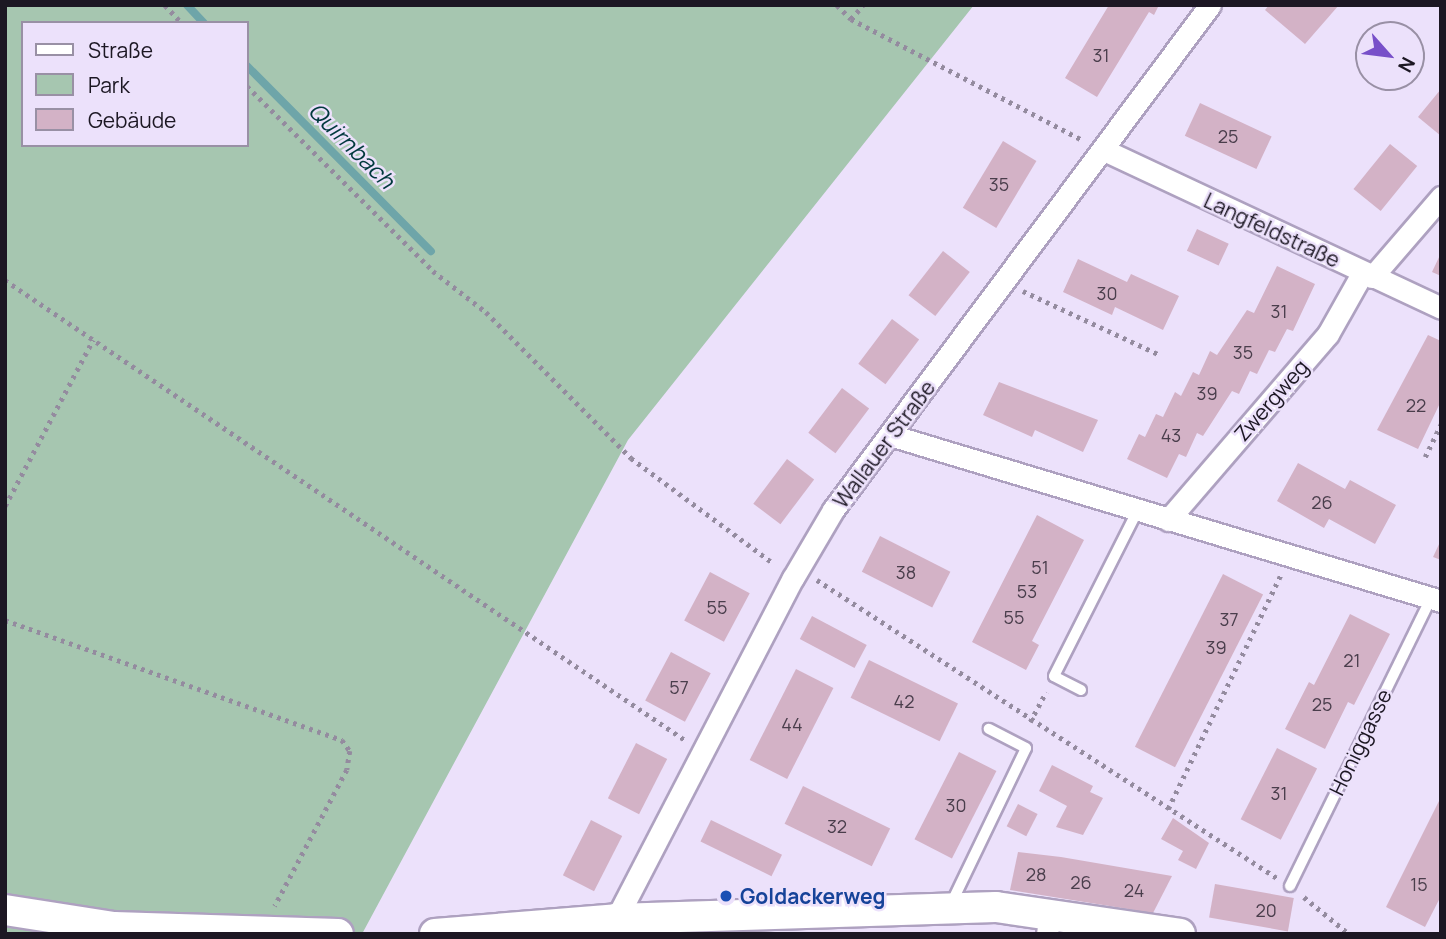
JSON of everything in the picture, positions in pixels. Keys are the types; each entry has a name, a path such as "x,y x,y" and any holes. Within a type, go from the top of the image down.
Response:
{"street":[{"name":"Wallauer Straße","path":"616,919 796,573 834,510 1210,5"},
{"name":"Langfeldstraße","path":"1104,150 1441,308"},
{"name":"Zwergweg","path":"1168,520 1328,334 1367,274 1441,197"},
{"name":"Honiggasse","path":"890,435 1137,512 1436,599"},
{"path":"435,934 616,919 761,920 996,907 1049,923 1180,934"},
{"path":"5,910 114,927 338,934"}],"lane":[{"path":"1081,690 1054,676 1137,512"},
{"name":"Honiggasse","path":"1290,886 1436,599"},
{"path":"949,908 1026,748 989,729"}],"path":[{"path":"165,5 181,21"},
{"path":"838,5 851,19 1104,150"},
{"path":"851,19 863,5"},
{"path":"248,87 433,271 486,312 631,458 796,573 1290,886 1349,934"},
{"path":"5,280 703,752"},
{"path":"1004,283 1158,354"},
{"path":"5,505 93,340"},
{"path":"1425,457 1441,424"},
{"path":"1168,809 1290,556"},
{"path":"5,620 267,717 342,740 350,751 347,770 262,932"},
{"path":"1030,722 1054,676"}],"green space":[{"path":"5,5 974,5 628,440 362,934 5,934"}],"building":[{"path":"1109,5 1159,5 1154,15 1149,12 1097,97 1065,78"},
{"path":"1269,5 1339,5 1305,44 1265,10"},
{"path":"1441,89 1441,136 1418,117"},
{"path":"1200,103 1272,136 1256,169 1185,136"},
{"path":"1003,141 1036,161 996,228 963,208"},
{"path":"1390,144 1417,166 1381,211 1353,189"},
{"path":"1197,229 1229,244 1219,266 1187,251"},
{"path":"943,251 970,272 935,316 909,295"},
{"path":"1441,253 1441,276 1432,272"},
{"path":"1078,259 1127,282 1131,274 1179,296 1163,330 1115,307 1112,315 1063,292"},
{"path":"1277,266 1315,284 1293,331 1287,329 1275,352 1269,350 1257,374 1250,371 1239,394 1232,391 1203,436 1197,433 1186,457 1179,454 1167,478 1127,459 1139,434 1145,437 1156,414 1163,417 1175,392 1181,396 1193,372 1199,375 1210,351 1217,355 1247,310 1254,313"},
{"path":"892,319 919,339 885,384 858,364"},
{"path":"1428,335 1441,341 1441,401 1418,449 1377,430"},
{"path":"999,382 1098,420 1083,452 1035,430 1032,437 983,415"},
{"path":"842,388 869,408 835,453 808,433"},
{"path":"787,459 814,479 780,524 753,504"},
{"path":"1298,463 1345,489 1350,480 1396,505 1375,544 1329,519 1324,528 1277,501"},
{"path":"1037,515 1084,540 1032,641 1039,645 1026,670 972,642"},
{"path":"880,536 950,572 932,608 862,572"},
{"path":"1441,540 1441,560 1433,557"},
{"path":"710,572 750,593 724,642 684,621"},
{"path":"1223,574 1263,594 1175,767 1135,747"},
{"path":"1350,614 1390,634 1354,705 1348,702 1325,749 1285,729 1309,682 1314,685"},
{"path":"812,616 867,645 855,668 800,639"},
{"path":"671,652 711,673 685,722 645,701"},
{"path":"869,660 958,703 940,741 851,698"},
{"path":"796,669 833,688 787,779 750,760"},
{"path":"636,743 667,759 639,814 608,798"},
{"path":"1277,748 1317,768 1281,840 1241,819"},
{"path":"959,752 996,771 952,858 915,839"},
{"path":"1052,765 1093,786 1090,792 1103,798 1083,835 1056,827 1067,806 1039,791"},
{"path":"803,786 890,829 872,866 785,824"},
{"path":"1441,797 1441,896 1425,927 1386,907"},
{"path":"1018,804 1038,814 1026,836 1007,826"},
{"path":"1173,818 1209,843 1196,869 1178,860 1183,851 1161,839"},
{"path":"591,820 622,836 594,891 563,875"},
{"path":"711,820 782,855 771,876 700,842"},
{"path":"1018,852 1172,876 1153,913 1010,890"},
{"path":"1215,884 1294,898 1288,931 1209,917"}],"waterway":[{"name":"Quirnbach","path":"187,5 202,21"},
{"name":"Quirnbach","path":"248,67 431,251"}],"place":[{"name":"Goldackerweg","path":"726,896"}]}
